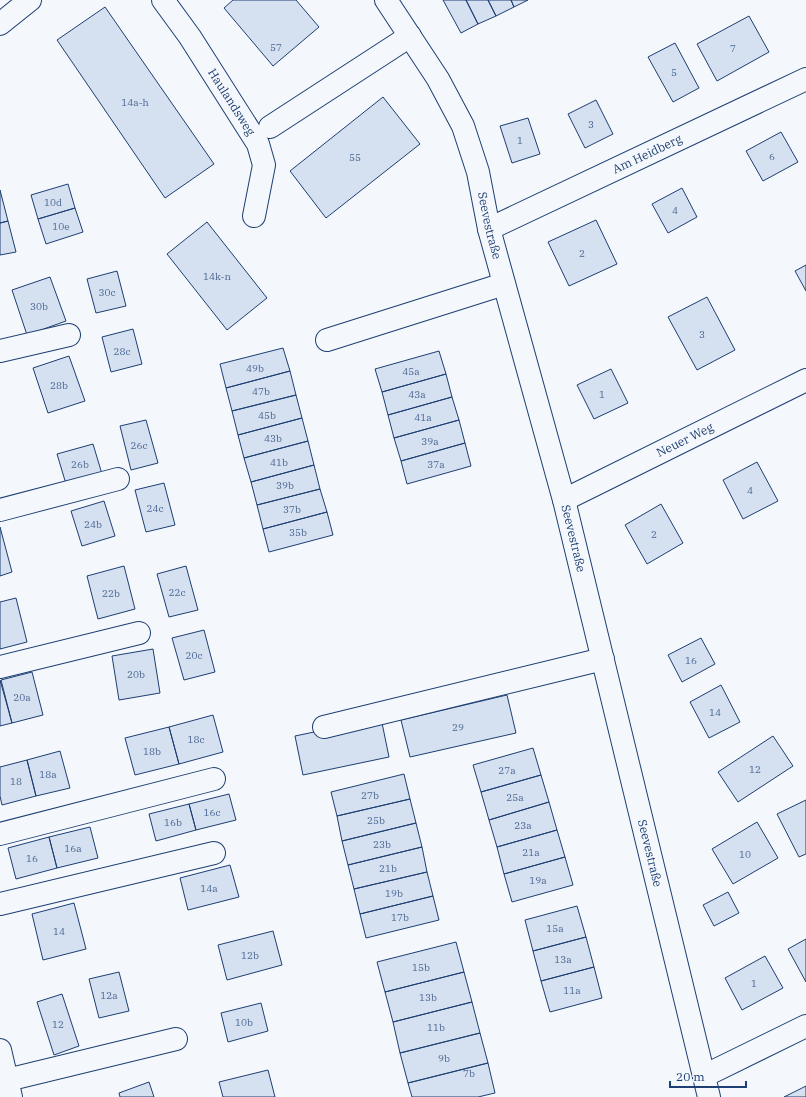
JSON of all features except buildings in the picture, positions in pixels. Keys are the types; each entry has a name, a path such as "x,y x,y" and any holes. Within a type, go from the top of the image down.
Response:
{"street":[{"path":"0,24 30,0"},
{"name":"Haulandsweg","path":"163,0 190,37 258,144 264,165 254,216"},
{"name":"Seevestraße","path":"386,0 438,79 463,126 478,172 489,230 564,500 707,1087"},
{"path":"270,127 410,36"},
{"name":"Am Heidberg","path":"489,230 806,79"},
{"path":"327,340 504,284"},
{"path":"0,351 69,335"},
{"name":"Neuer Weg","path":"564,500 806,380"},
{"path":"0,510 118,479"},
{"path":"0,667 139,633"},
{"path":"324,727 603,659"},
{"path":"0,834 214,779"},
{"path":"0,904 214,853"},
{"path":"707,1087 806,1026"},
{"path":"0,1050 9,1089 176,1039"}]}
